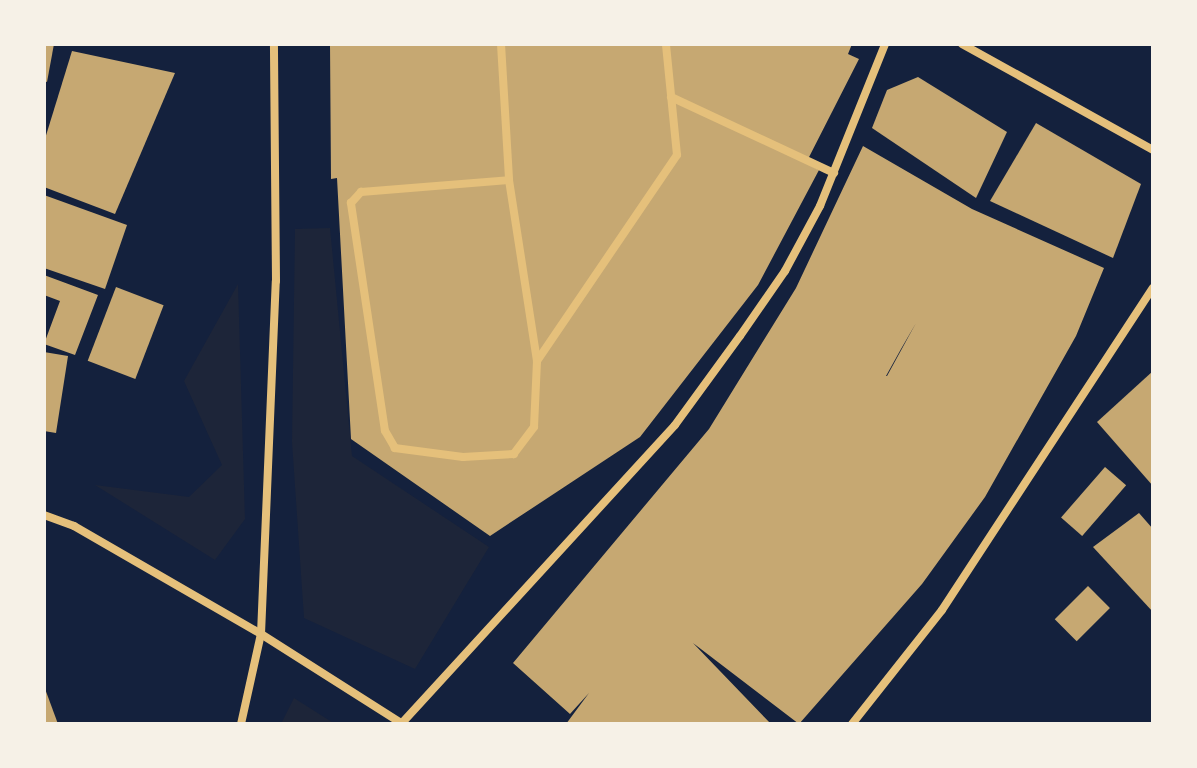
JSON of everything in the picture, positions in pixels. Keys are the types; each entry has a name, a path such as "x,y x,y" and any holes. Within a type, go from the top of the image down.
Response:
{"street":[{"path":"241,724 261,634 276,281 274,44"},
{"path":"501,44 509,180 537,361 534,427 514,454 463,457 395,448 385,431 351,203 361,192 509,180"},
{"path":"537,361 677,155 666,44"},
{"path":"44,515 74,526 261,634 403,724 675,425 785,271 834,173 885,44"},
{"path":"962,44 1153,150"},
{"path":"671,97 834,173"},
{"path":"852,724 942,610 1153,288"}],"shaded area":[{"path":"330,228 352,456 489,547 415,669 304,618 292,442 295,229"},
{"path":"238,284 245,519 215,560 95,485 189,497 222,465 184,381"},
{"path":"294,698 335,724 281,724"}],"building":[{"path":"44,44 54,44 47,82 44,81"},
{"path":"330,44 852,44 848,54 859,59 806,163 819,170 758,285 640,437 490,536 351,439 337,178 331,179"},
{"path":"72,51 175,73 115,214 44,187 44,142"},
{"path":"918,77 1007,132 976,198 872,128 887,90"},
{"path":"1036,123 1141,184 1113,258 990,201"},
{"path":"863,146 972,209 1104,268 1076,336 985,497 922,584 799,724 693,643 771,724 566,724 589,693 570,714 513,663 709,429 796,288"},
{"path":"44,195 127,225 105,289 44,268"},
{"path":"44,275 98,295 75,355 44,344 60,301 44,295"},
{"path":"116,287 164,305 135,379 88,361"},
{"path":"44,352 68,356 56,433 44,431"},
{"path":"1153,371 1153,486 1097,422"},
{"path":"1105,467 1126,485 1082,536 1061,518"},
{"path":"1139,513 1153,529 1153,612 1093,547"},
{"path":"1088,586 1110,608 1077,641 1055,619"},
{"path":"44,686 58,724 44,724"}]}
